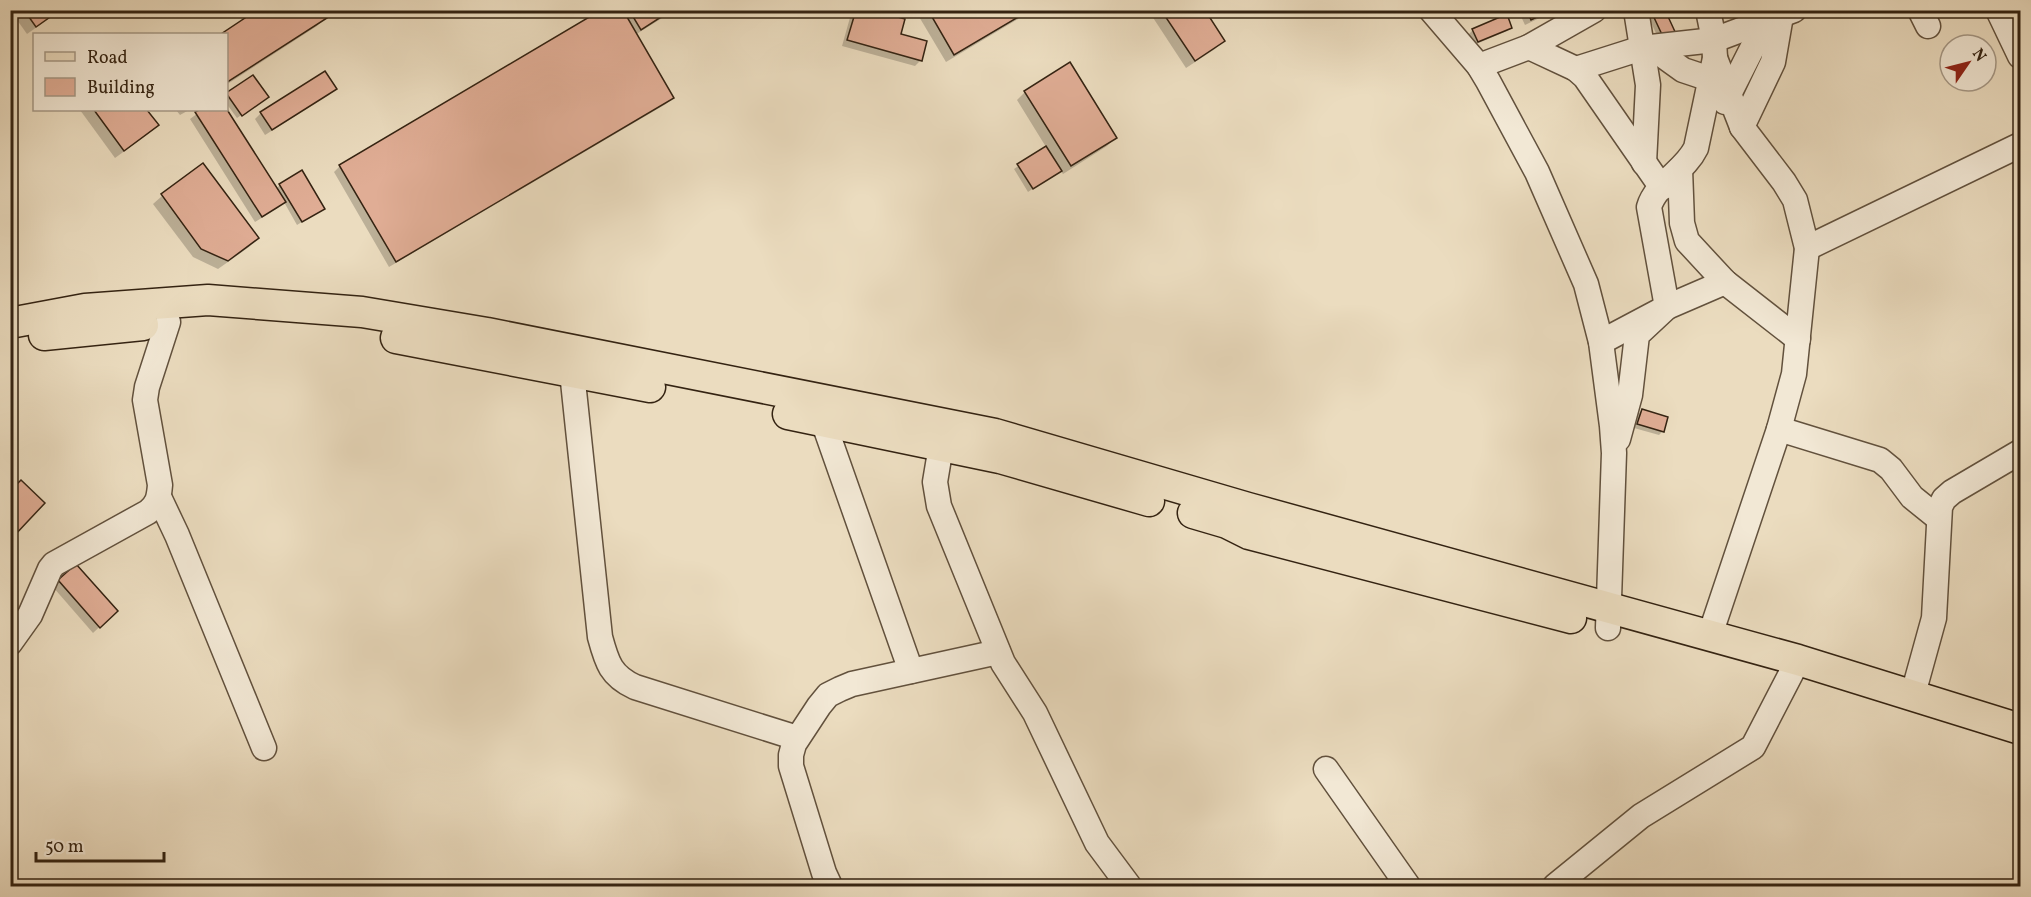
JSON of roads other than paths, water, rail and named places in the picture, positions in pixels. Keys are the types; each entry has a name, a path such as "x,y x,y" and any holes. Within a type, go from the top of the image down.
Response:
{"main road":[{"path":"10,323 86,309 208,300 362,312 572,372 1009,460 1227,524 1249,534 1609,618 1710,635 1793,669 2020,748"},
{"path":"10,342 47,334 208,319 468,341 995,434 1609,618 1793,669 1913,694 2020,729"}],"street":[{"path":"1431,10 1479,66 1488,81 1538,172 1586,284 1601,342 1614,453 1609,618"},
{"path":"1479,66 1529,46 1594,10"},
{"path":"1636,10 1647,47 1649,95 1644,163"},
{"path":"1696,148 1713,59 1708,10"},
{"path":"1998,10 2020,56"},
{"path":"1647,47 1683,70 1713,59 1780,14"},
{"path":"1667,308 1649,207 1653,197 1690,158 1780,14"},
{"path":"1742,127 1773,62 1780,14"},
{"path":"1529,46 1576,69 1585,77 1662,188"},
{"path":"1576,69 1647,47 1713,59"},
{"path":"1710,635 1779,429 1796,363 1808,248 1795,200 1742,127 1713,59"},
{"path":"1808,248 2020,145"},
{"path":"1680,169 1683,232 1692,247 1725,282 1798,339"},
{"path":"1601,342 1667,308 1725,282"},
{"path":"1614,453 1628,405 1637,334 1667,308"},
{"path":"10,643 30,615 54,564 155,506 159,497 160,485 145,400 168,322"},
{"path":"572,372 600,637 612,672 635,687 797,738"},
{"path":"823,421 911,671"},
{"path":"1779,429 1880,460 1892,469 1912,497 1938,518"},
{"path":"941,446 935,482 939,506 998,652 1032,707 1097,843 1129,886"},
{"path":"1913,694 1934,618 1940,507 1944,499 1952,492 2018,455"},
{"path":"159,497 177,535 264,748"},
{"path":"830,886 791,766 791,755 797,738 819,706 834,692 852,684 998,652"},
{"path":"1555,886 1641,816 1753,747 1793,669"},
{"path":"1326,768 1408,886"}]}
